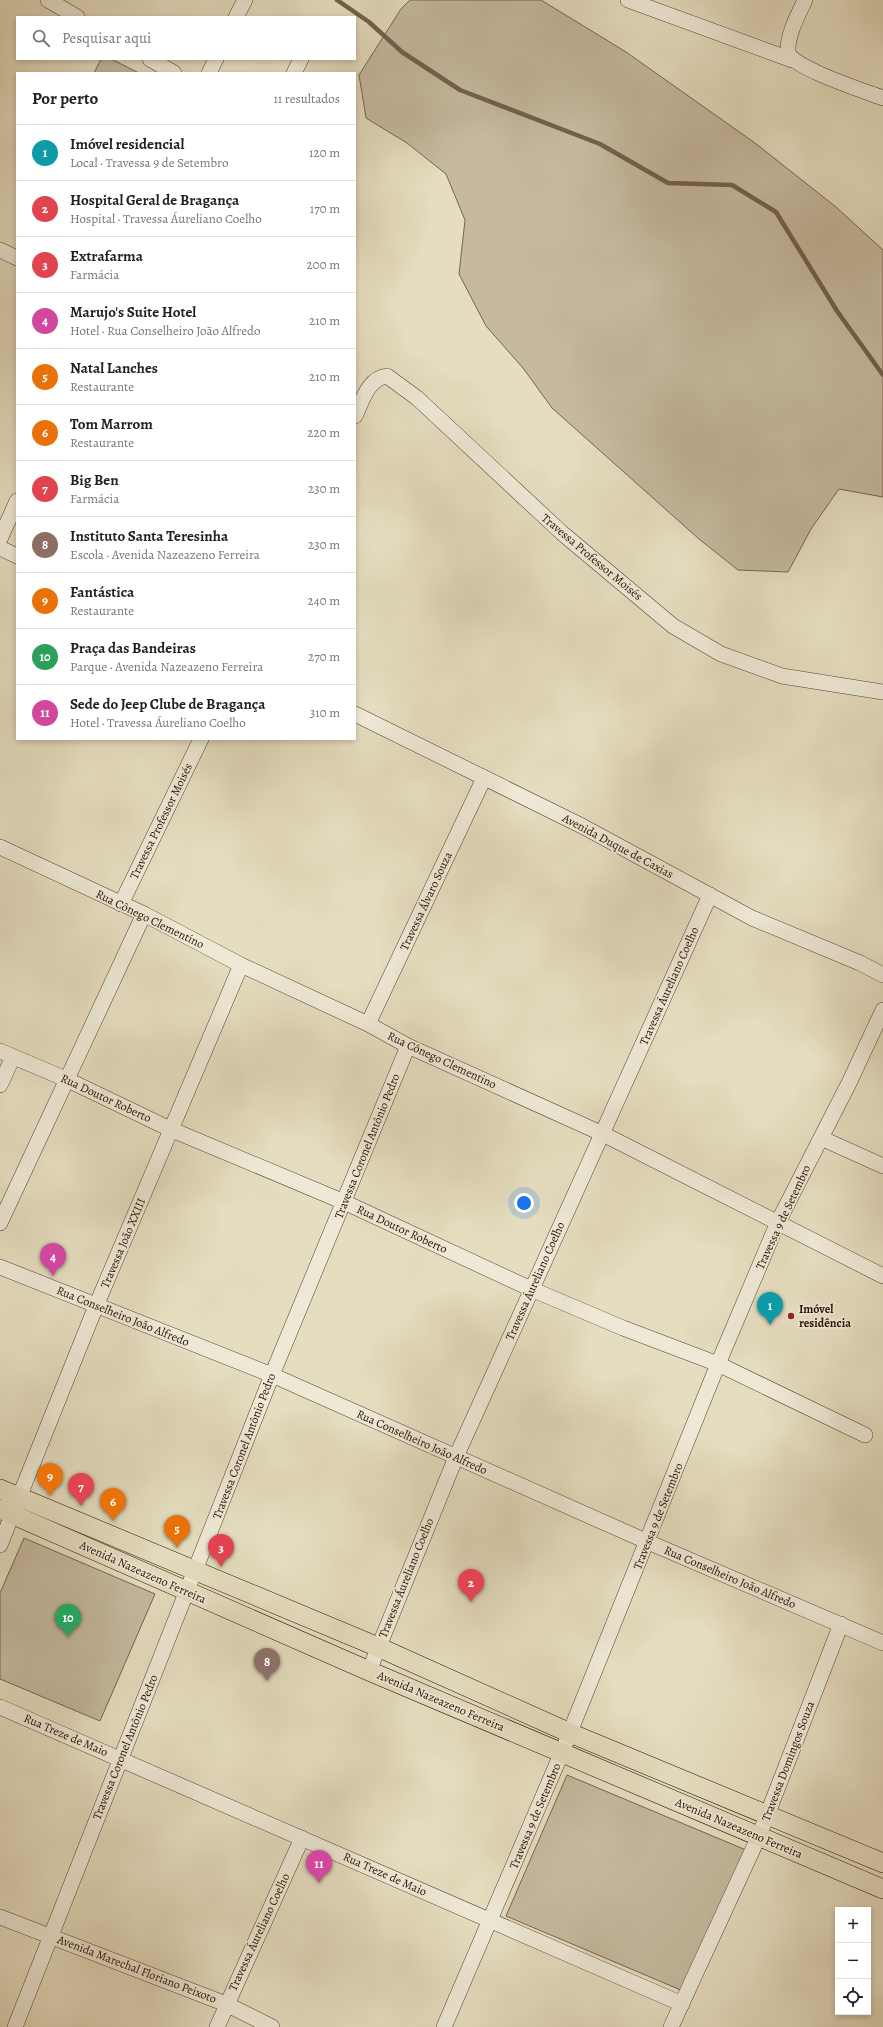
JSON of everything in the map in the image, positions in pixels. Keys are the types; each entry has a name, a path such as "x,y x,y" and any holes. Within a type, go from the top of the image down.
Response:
{"main road":[{"name":"Avenida Nazeazeno Ferreira","path":"0,1489 11,1507 187,1592 369,1671 883,1889"},
{"name":"Avenida Nazeazeno Ferreira","path":"11,1507 195,1571 378,1647 570,1733 883,1863"}],"street":[{"path":"48,0 76,16"},
{"path":"237,16 245,0"},
{"path":"628,0 792,60 809,70 883,98"},
{"path":"792,60 788,54 789,43 805,0"},
{"path":"152,60 172,72"},
{"path":"210,72 216,60"},
{"path":"294,72 300,60"},
{"path":"0,250 16,258"},
{"name":"Travessa Professor Moisés","path":"356,414 370,386 381,376 387,376 422,403 562,533 673,626 721,654 782,676 883,692"},
{"path":"0,540 16,503"},
{"path":"0,548 16,556"},
{"name":"Avenida Duque de Caxias","path":"356,714 582,826 752,918 860,963 883,975"},
{"name":"Travessa Professor Moisés","path":"121,904 200,740"},
{"name":"Travessa Álvaro Souza","path":"368,1024 484,778"},
{"name":"Rua Cônego Clementino","path":"0,847 144,914 241,966 368,1024 408,1046 603,1134 883,1276"},
{"name":"Travessa Áureliano Coelho","path":"369,1671 456,1457 710,895"},
{"path":"0,1224 144,914"},
{"name":"Travessa João XXIII","path":"0,1545 11,1507 170,1129 241,966"},
{"name":"Travessa 9 de Setembro","path":"444,2027 570,1733 648,1542 718,1364 778,1222 822,1138 883,1010"},
{"name":"Travessa Coronel Antônio Pedro","path":"15,2027 272,1375 408,1046"},
{"path":"0,1085 6,1054"},
{"name":"Rua Doutor Roberto","path":"6,1054 68,1080 170,1129 344,1202 531,1289 623,1328 718,1364 865,1435"},
{"path":"822,1138 883,1166"},
{"name":"Rua Conselheiro João Alfredo","path":"0,1267 272,1375 648,1542 883,1643"},
{"name":"Travessa Domingos Souza","path":"671,2027 759,1836 841,1624"},
{"name":"Rua Treze de Maio","path":"0,1707 682,2004"},
{"name":"Travessa Áureliano Coelho","path":"217,2027 226,2004 302,1838"},
{"name":"Avenida Marechal Floriano Peixoto","path":"0,1917 226,2004 272,2027"}],"shaded area":[{"path":"410,0 541,0 626,52 755,143 836,207 883,250 883,497 839,489 811,529 788,572 738,570 699,539 552,408 523,368 486,326 459,274 465,220 446,174 407,143 366,118 359,75 401,9"},
{"path":"100,60 113,60 137,72 94,72"},
{"path":"24,1538 155,1594 100,1721 0,1679 0,1593"},
{"path":"567,1775 746,1850 683,1991 506,1916"}],"waterway":[{"path":"337,0 369,22 402,52 460,90 600,144 668,183 732,185 776,212 837,311 883,375"}],"place":[{"name":"Marujo's Suite Hotel","path":"53,1276"},
{"name":"Imóvel residência","path":"791,1316"},
{"name":"Imóvel residencial","path":"770,1325"},
{"name":"Fantástica","path":"50,1496"},
{"name":"Big Ben","path":"81,1506"},
{"name":"Tom Marrom","path":"113,1521"},
{"name":"Natal Lanches","path":"177,1548"},
{"name":"Extrafarma","path":"221,1567"},
{"name":"Hospital Geral de Bragança","path":"471,1602"},
{"name":"Praça das Bandeiras","path":"68,1637"},
{"name":"Instituto Santa Teresinha","path":"267,1681"},
{"name":"Sede do Jeep Clube de Bragança","path":"319,1883"}]}
